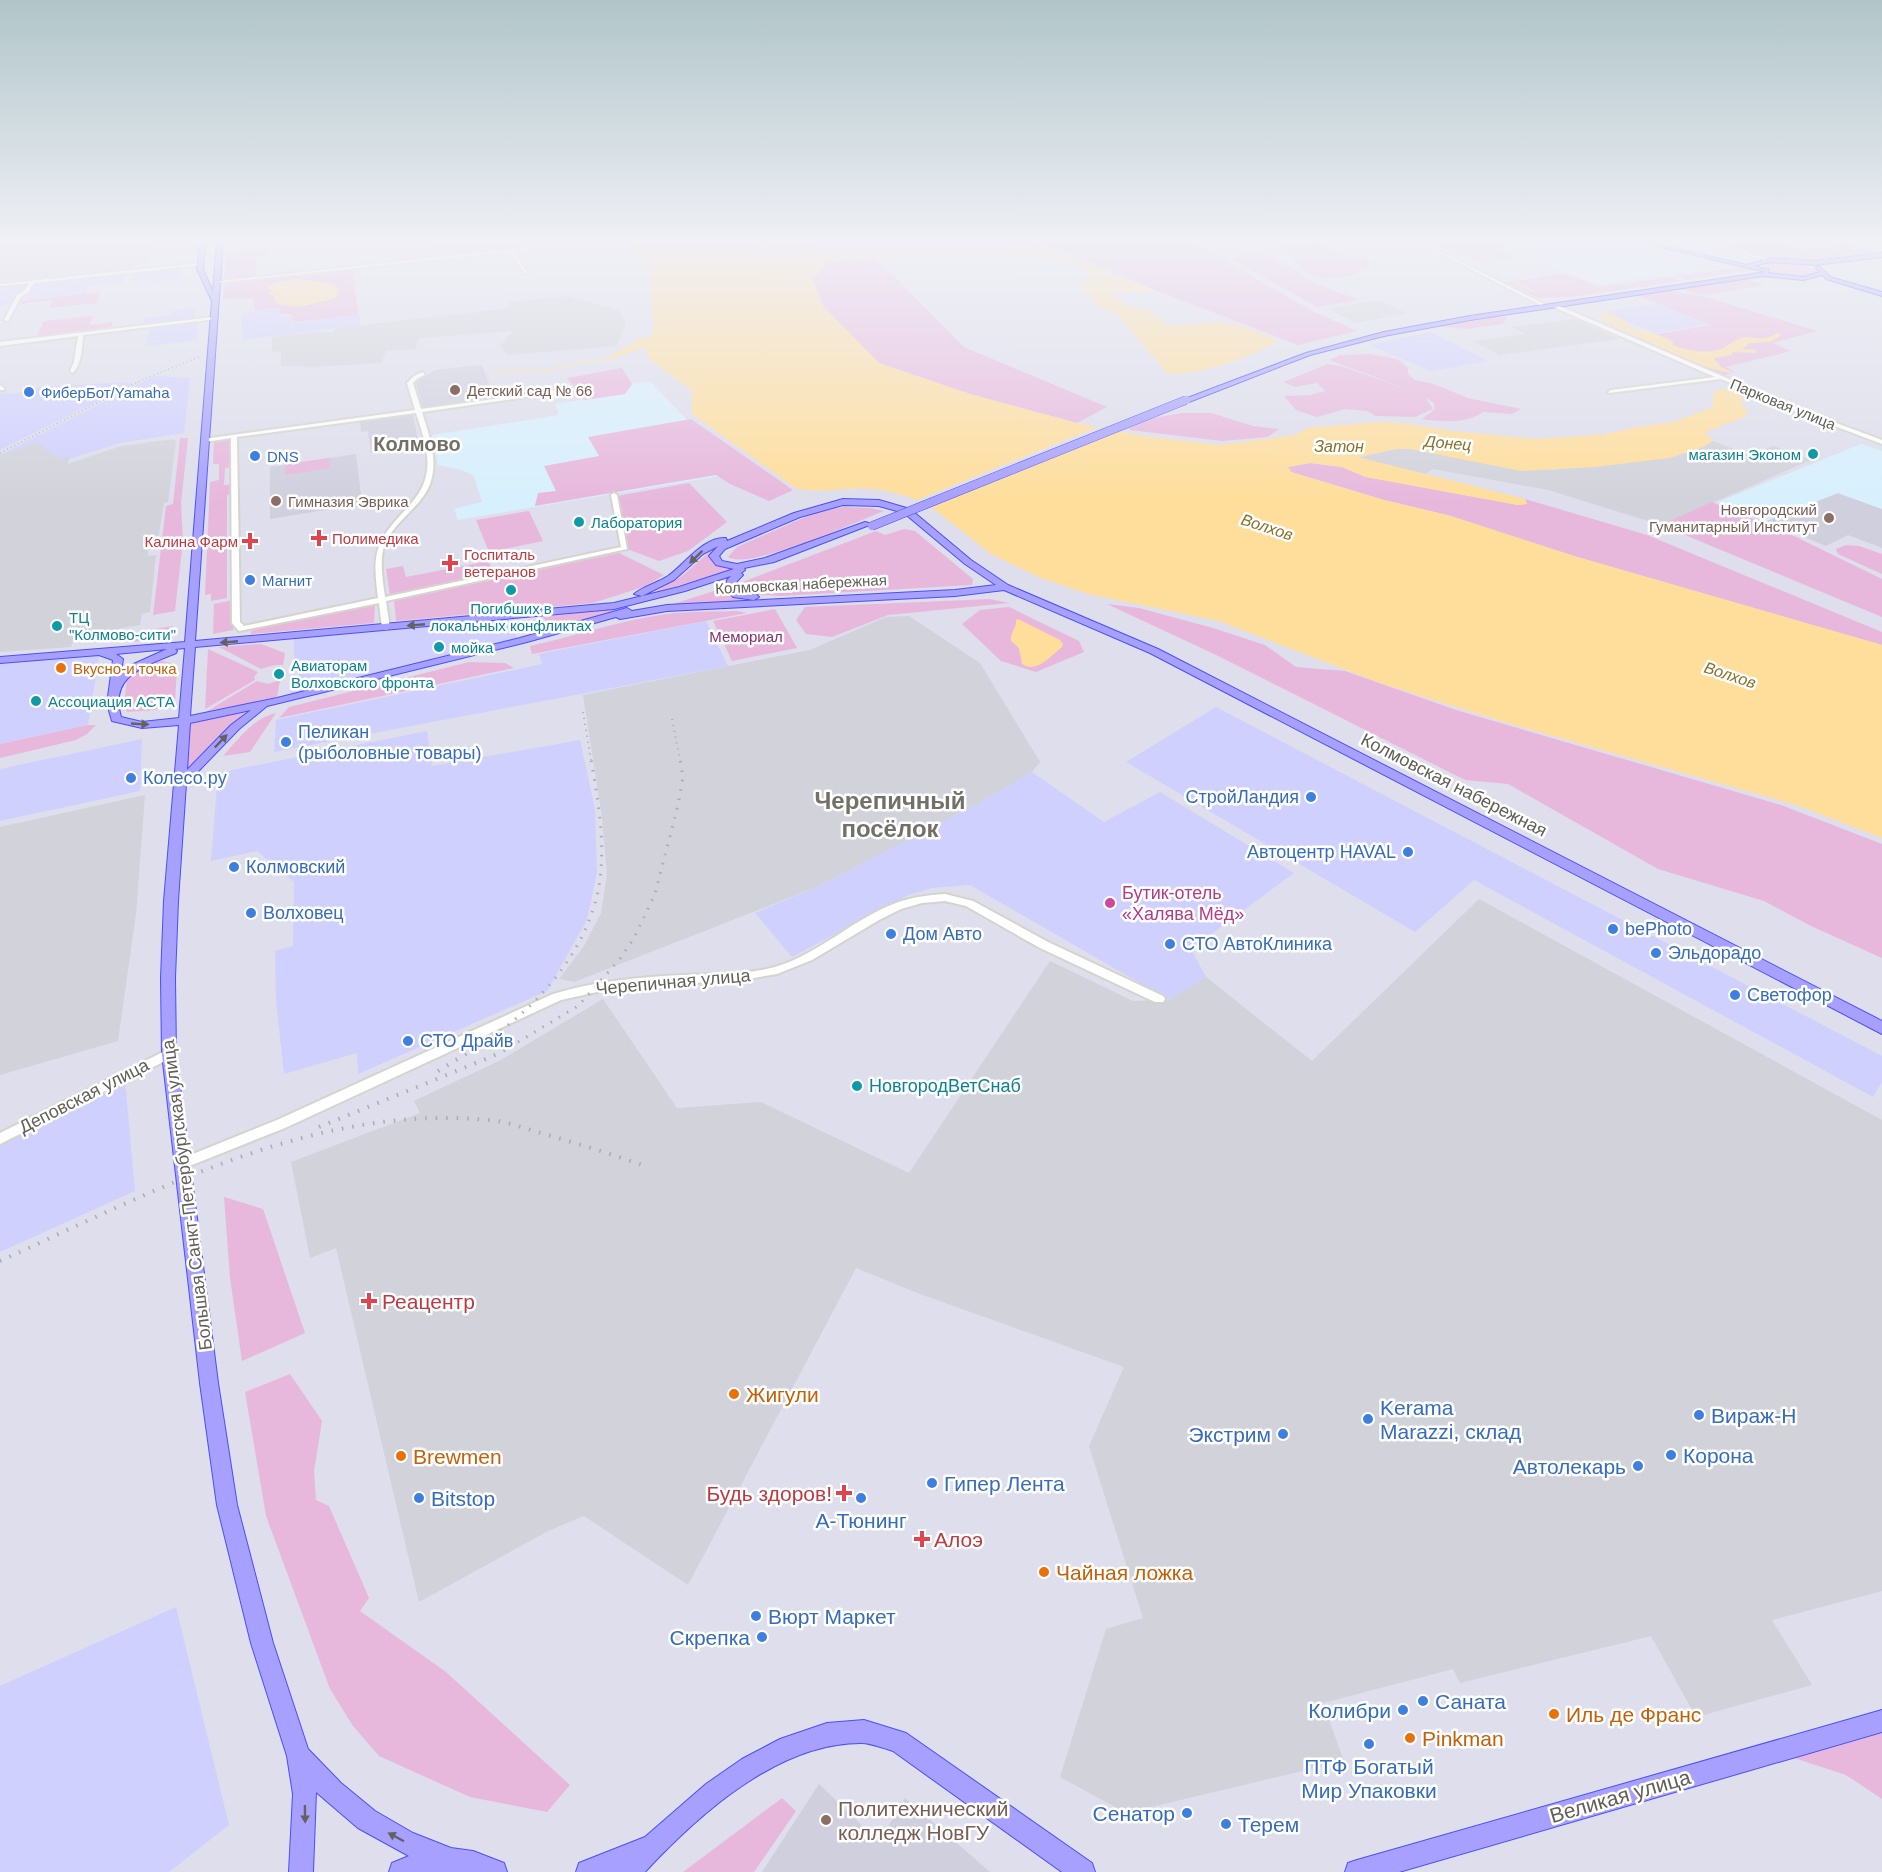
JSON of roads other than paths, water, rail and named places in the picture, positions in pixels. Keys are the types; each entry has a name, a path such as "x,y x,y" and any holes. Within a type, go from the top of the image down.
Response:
{"main road":[{"name":"Большая Санкт-Петербургская улица","path":"213,327 183,721 168,966 169,1054 209,1383 227,1505 262,1643 299,1756 305,1812 301,1872"},
{"path":"740,570 870,525 1250,370 1317,347 1404,327"},
{"name":"Колмовская набережная","path":"590,609 650,589 671,578 711,545 814,503 853,497 890,501 916,510 980,568 1005,587"},
{"name":"Колмовская набережная","path":"1005,587 744,597 736,595 730,588 732,580 740,570 719,563 714,556 722,547 732,542 806,512 843,502 867,501 889,505 913,514 968,562 1005,587 1164,656 1882,1028"},
{"path":"91,653 108,654 118,659 112,704 116,719 132,725 183,721 267,703 600,619 870,525"},
{"path":"0,660 590,609 636,602 771,560"},
{"name":"Колмовская набережная","path":"600,619 667,608 964,592 1005,587"},
{"path":"516,616 535,618 543,625 538,633 523,640"},
{"path":"116,685 131,669 189,645"},
{"path":"180,783 235,727 267,703"},
{"path":"164,724 183,736"},
{"name":"Великая улица","path":"1357,1872 1882,1720"},
{"path":"628,1872 651,1846 714,1794 769,1757 815,1737 857,1730 879,1734 898,1741 1083,1872"},
{"name":"Большая Санкт-Петербургская улица","path":"299,1756 325,1787 366,1821 420,1850 450,1860 468,1862 495,1872"},
{"path":"588,1872 651,1846"},
{"path":"401,1872 430,1862 450,1860"}],"street":[{"path":"0,344 136,327"},
{"name":"Парковая улица","path":"1604,327 1803,413 1882,442"},
{"path":"74,371 81,334"},
{"path":"386,628 378,559 380,548 392,527 428,486 430,471 427,447 411,383 416,376 423,374"},
{"path":"1611,392 1720,378"},
{"path":"205,440 573,390"},
{"path":"234,436 237,627 250,629 620,550 625,548 614,495"},
{"name":"Черепичная улица","path":"182,1164 291,1120 557,997 579,990 622,984 762,974 788,966 896,907 930,896 957,898 969,903 1044,945 1159,999"},
{"name":"Деповская улица","path":"0,1139 169,1054"}],"water":[{"path":"654,327 844,327 879,363 970,394 1077,423 1143,436 1220,445 1295,435 1307,428 1376,422 1403,423 1451,431 1537,439 1606,434 1674,422 1713,407 1713,393 1720,389 1728,389 1741,396 1742,405 1748,413 1742,418 1705,432 1713,441 1703,447 1669,458 1595,467 1521,471 1410,449 1396,449 1358,457 1525,499 1527,504 1518,505 1366,477 1342,467 1310,463 1288,467 1291,472 1384,500 1451,516 1574,556 1882,645 1882,838 1799,806 1504,722 1380,683 1219,621 1088,594 1041,578 991,554 935,510 909,497 883,490 861,488 817,491 797,489 692,414 692,391 648,358 645,347 609,360 580,362 607,358 638,340 652,335"},
{"path":"1129,327 1244,327 1274,339 1277,343 1238,360 1208,369 1179,374 1167,373"},
{"path":"1615,327 1629,327 1657,334 1673,342 1673,345 1696,351 1719,350 1746,337 1766,338 1777,333 1782,335 1770,342 1750,343 1742,349 1758,350 1755,353 1732,352 1732,355 1714,358 1721,367 1732,372 1730,373 1682,358"},
{"path":"1018,619 1060,640 1062,647 1038,665 1028,667 1022,664 1019,648 1011,641"}],"waterway":[{"path":"494,372 548,370 584,362"}],"railway":[{"path":"0,453 144,379 199,357"},
{"path":"583,712 591,760"},
{"path":"672,719 680,760"},
{"path":"485,1042 527,1009 546,989 563,968 589,921 597,896 602,855 591,759"},
{"path":"518,1042 578,1006 619,960 634,938 655,894 678,805 683,777 680,759"},
{"path":"438,1071 487,1041"},
{"path":"319,1127 493,1056 521,1041"},
{"path":"0,1261 179,1180 241,1157 303,1138 367,1124 431,1118 497,1121 645,1166"}],"place":[{"name":"Детский сад № 66","path":"455,390"},
{"name":"ФиберБот/Yamaha","path":"29,392"},
{"name":"магазин Эконом","path":"1813,454"},
{"name":"DNS","path":"255,456"},
{"name":"Гимназия Эврика","path":"276,501"},
{"name":"Новгородский Гуманитарный Институт","path":"1829,518"},
{"name":"Лаборатория","path":"579,522"},
{"name":"Полимедика","path":"319,538"},
{"name":"Калина Фарм","path":"250,541"},
{"name":"Госпиталь ветеранов","path":"450,563"},
{"name":"Магнит","path":"250,580"},
{"name":"Погибших в локальных конфликтах","path":"511,590"},
{"name":"ТЦ \"Колмово-сити\"","path":"57,626"},
{"name":"мойка","path":"439,647"},
{"name":"Вкусно-и точка","path":"61,668"},
{"name":"Авиаторам Волховского фронта","path":"279,674"},
{"name":"Ассоциация АСТА","path":"36,701"},
{"name":"Пеликан (рыболовные товары)","path":"286,742"},
{"name":"Колесо.ру","path":"131,778"},
{"name":"СтройЛандия","path":"1311,797"},
{"name":"Автоцентр HAVAL","path":"1408,852"},
{"name":"Колмовский","path":"234,867"},
{"name":"Бутик-отель «Халява Мёд»","path":"1110,903"},
{"name":"Волховец","path":"251,913"},
{"name":"bePhoto","path":"1613,929"},
{"name":"Дом Авто","path":"891,934"},
{"name":"СТО АвтоКлиника","path":"1170,944"},
{"name":"Эльдорадо","path":"1656,953"},
{"name":"Светофор","path":"1735,995"},
{"name":"СТО Драйв","path":"408,1041"},
{"name":"НовгородВетСнаб","path":"857,1086"},
{"name":"Реацентр","path":"369,1301"},
{"name":"Жигули","path":"734,1394"},
{"name":"Вираж-Н","path":"1699,1415"},
{"name":"Kerama Marazzi, склад","path":"1368,1419"},
{"name":"Экстрим","path":"1283,1434"},
{"name":"Корона","path":"1671,1455"},
{"name":"Brewmen","path":"401,1456"},
{"name":"Автолекарь","path":"1638,1466"},
{"name":"Гипер Лента","path":"932,1483"},
{"name":"Будь здоров!","path":"844,1493"},
{"name":"Bitstop","path":"419,1498"},
{"name":"А-Тюнинг","path":"861,1498"},
{"name":"Алоэ","path":"922,1539"},
{"name":"Чайная ложка","path":"1044,1572"},
{"name":"Вюрт Маркет","path":"756,1616"},
{"name":"Скрепка","path":"762,1637"},
{"name":"Саната","path":"1423,1701"},
{"name":"Колибри","path":"1403,1710"},
{"name":"Иль де Франс","path":"1554,1714"},
{"name":"Pinkman","path":"1410,1738"},
{"name":"ПТФ Богатый Мир Упаковки","path":"1369,1744"},
{"name":"Сенатор","path":"1187,1813"},
{"name":"Политехнический колледж НовГУ","path":"826,1820"},
{"name":"Терем","path":"1226,1824"}],"district":[{"name":"Колмово","path":"417,444"},
{"name":"Черепичный посёлок","path":"890,814"}],"water label":[{"name":"Донец","path":"1448,443"},
{"name":"Затон","path":"1339,446"},
{"name":"Волхов","path":"1267,527"},
{"name":"Волхов","path":"1730,675"}],"park label":[{"name":"Мемориал","path":"746,636"}]}
